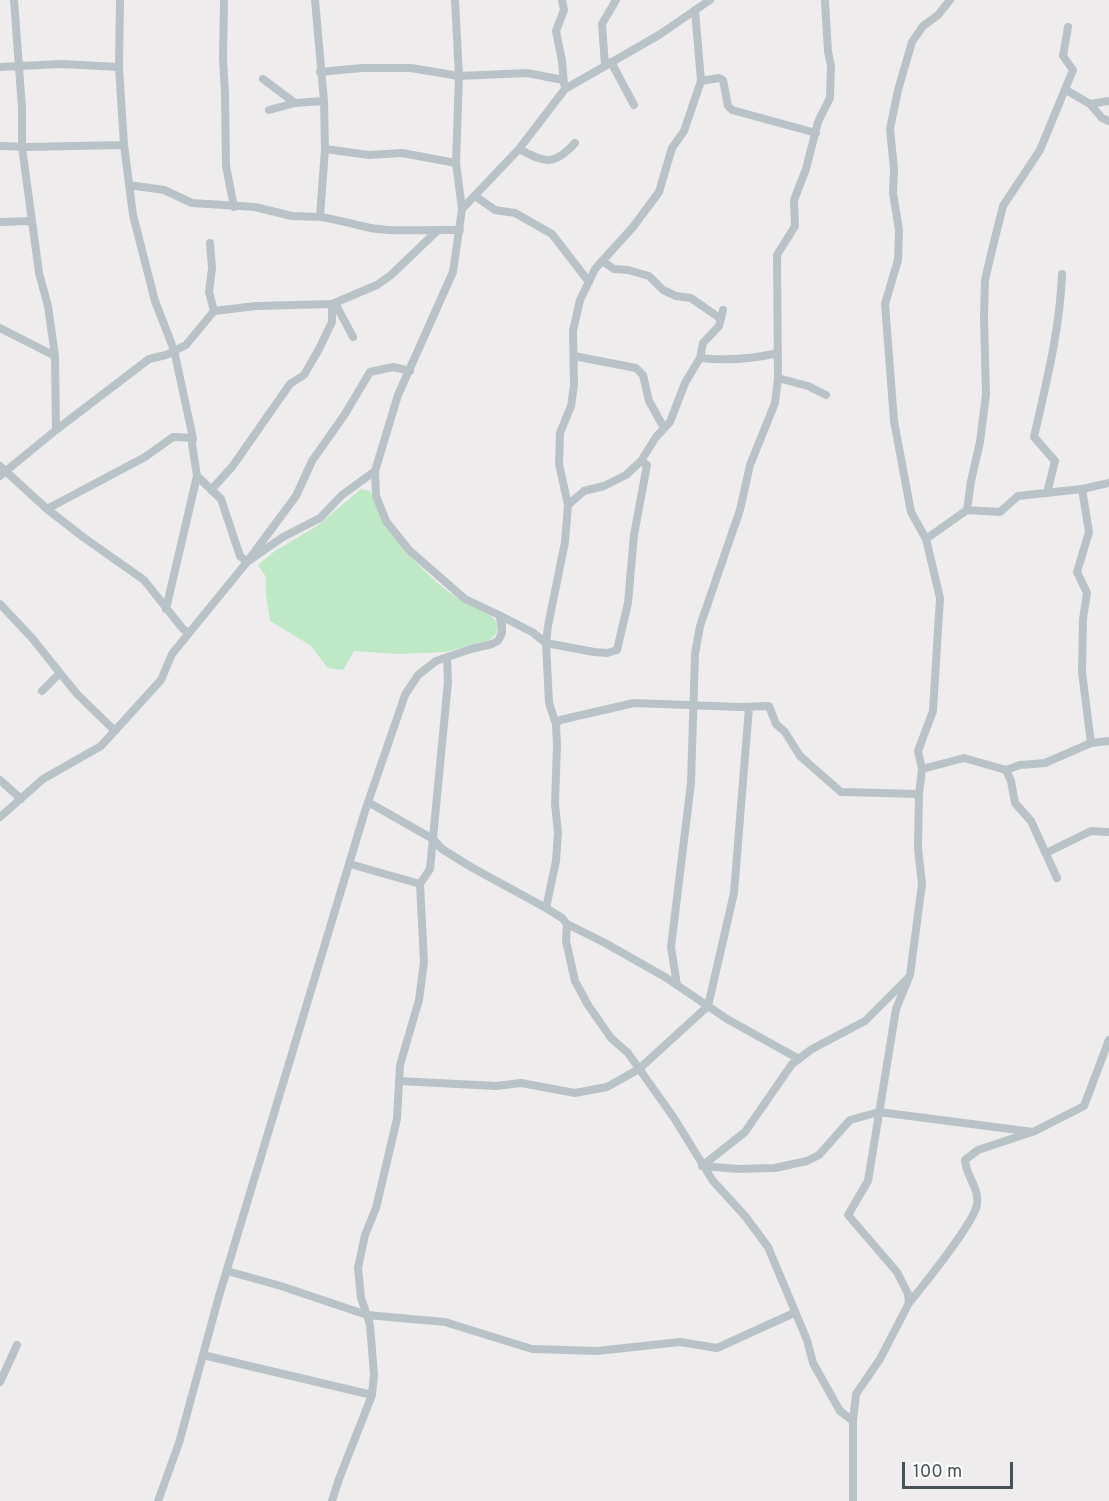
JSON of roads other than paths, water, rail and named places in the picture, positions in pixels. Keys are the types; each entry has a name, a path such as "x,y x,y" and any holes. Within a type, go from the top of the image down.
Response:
{"street":[{"path":"14,0 22,108 22,147 39,273 48,306 55,356 56,430"},
{"path":"120,0 119,67 124,145 133,215 155,301 174,350 193,438 197,477 166,609"},
{"path":"224,0 226,166 234,207"},
{"path":"315,0 324,101 325,149 320,217"},
{"path":"455,0 459,76 456,163 462,209 460,230 453,272 398,395 375,471 376,496 386,521 409,550 465,599 532,632 546,644 594,652 617,650 628,603 634,535 648,465 641,461"},
{"path":"562,0 564,10 556,31 564,85"},
{"path":"616,0 602,24 608,64 634,105"},
{"path":"462,209 519,150 564,85 608,64 659,35 710,0"},
{"path":"677,985 670,946 691,783 695,654 700,626 740,510 750,465 775,403 778,378 777,255 795,226 794,200 830,98 831,66 825,0"},
{"path":"909,1303 908,1293 897,1272 848,1215 868,1181 896,1009 910,975 922,884 918,848 922,769 918,751 933,711 939,609 935,571 926,539 912,512 894,421 885,304 898,260 899,230 893,193 894,170 890,129 898,90 912,42 923,26 938,15 950,0"},
{"path":"546,908 556,861 558,833 555,804 556,724 549,703 546,644 565,542 568,505 559,464 560,433 571,406 574,385 573,331 580,300 595,269 633,227 658,192 672,148 684,131 701,81 695,10"},
{"path":"967,510 971,481 981,442 986,394 985,280 1003,206 1040,150 1073,70 1063,56 1068,27"},
{"path":"0,66 62,64 119,67"},
{"path":"320,72 362,68 411,68 459,76 527,73 564,85"},
{"path":"701,81 719,78 723,80 728,106 732,110 816,133"},
{"path":"263,79 295,103"},
{"path":"1066,90 1090,104 1102,118 1109,122"},
{"path":"269,110 295,103 324,101"},
{"path":"1090,104 1109,101"},
{"path":"519,150 538,159 549,160 562,157 575,144"},
{"path":"0,146 124,145"},
{"path":"325,149 369,155 402,153 456,163"},
{"path":"129,185 164,190 192,203 255,207 292,216 320,217 375,228 460,230"},
{"path":"475,196 495,210 515,213 552,234 589,282"},
{"path":"0,222 32,221"},
{"path":"189,633 166,609 144,580 83,537 2,471 149,359 166,355 186,345 214,311 256,306 334,304 377,285 391,275 438,230"},
{"path":"210,243 212,268 209,292 214,311"},
{"path":"568,505 584,490 604,486 626,475 641,461 670,422 691,372 700,358 703,343 719,326 722,315 691,298 676,296 663,290 649,276 614,269 602,261"},
{"path":"1047,493 1055,461 1034,438 1049,373 1062,274"},
{"path":"334,304 352,337"},
{"path":"211,490 232,467 290,384 304,375 332,322 334,304"},
{"path":"0,328 55,356"},
{"path":"700,358 752,359 778,353"},
{"path":"574,356 636,368 643,375 649,402 664,428"},
{"path":"0,817 43,779 101,746 161,680 172,654 247,562 296,496 312,461 345,414 369,372 393,367 410,371"},
{"path":"778,378 808,386 826,395"},
{"path":"47,508 145,457 173,437 193,438"},
{"path":"247,562 283,537 320,518 342,495 375,471"},
{"path":"197,477 221,499 240,556 247,562"},
{"path":"926,539 967,510 1000,512 1018,496 1082,489 1109,483"},
{"path":"1082,489 1089,532 1077,572 1087,593 1083,619 1082,672 1091,743"},
{"path":"0,604 32,638 77,694 115,731"},
{"path":"159,1501 179,1443 227,1271 368,802 405,695 418,675 436,661 492,644 498,640 502,633 499,615"},
{"path":"333,1501 339,1479 372,1395 374,1374 370,1325 361,1298 358,1268 365,1235 376,1208 397,1119 400,1065 419,1000 424,962 420,884 430,868 448,682 447,657"},
{"path":"42,691 60,673"},
{"path":"556,724 560,720 634,703 769,706 776,724 785,732 800,756 841,792 919,794"},
{"path":"399,1081 496,1086 521,1083 575,1093 607,1087 639,1069 708,1006 734,893 748,707"},
{"path":"922,769 964,758 1006,770 1020,765 1045,763 1091,743 1109,741"},
{"path":"1006,770 1011,781 1015,803 1032,821 1057,878"},
{"path":"0,780 21,799"},
{"path":"368,802 433,839 442,849 471,867 546,908 567,924 605,943 799,1059"},
{"path":"1046,853 1091,831 1109,832"},
{"path":"350,864 420,884"},
{"path":"567,924 566,941 579,988 603,1028 628,1053 674,1118 702,1166 768,1247 807,1340 813,1363 840,1411 853,1421"},
{"path":"702,1166 745,1132 786,1072 799,1059 812,1049 866,1021 910,975"},
{"path":"853,1501 853,1421 856,1394 880,1359 909,1303 953,1246 978,1207 977,1190 973,1180 966,1172 965,1160 978,1150 1033,1132 1084,1106 1109,1040"},
{"path":"702,1166 738,1169 775,1168 807,1161 819,1155 850,1120 879,1112 1033,1132"},
{"path":"227,1271 281,1286 367,1315 445,1322 532,1349 597,1351 680,1342 717,1348 794,1313"},
{"path":"0,1382 16,1345"},
{"path":"203,1355 372,1395"}]}
